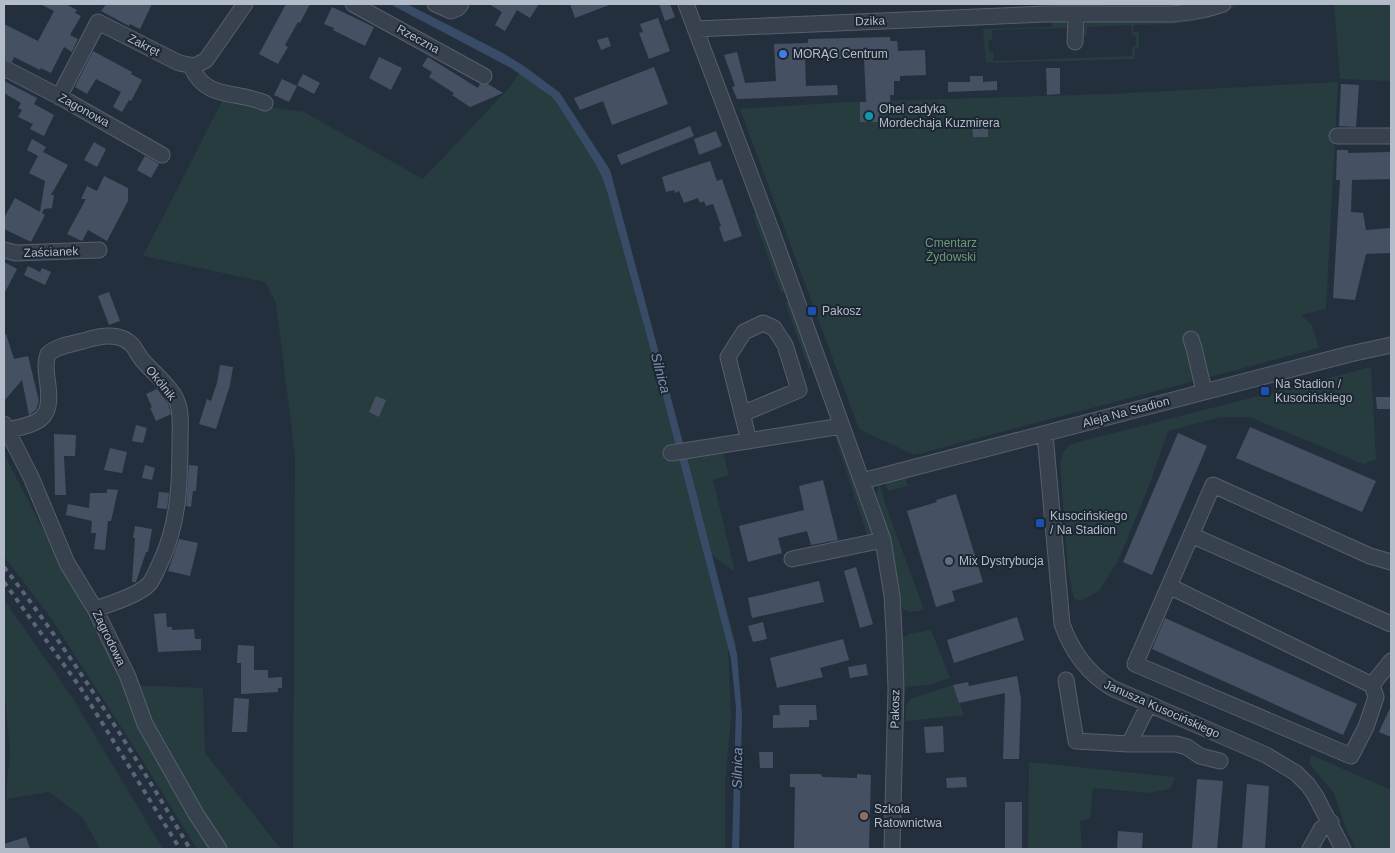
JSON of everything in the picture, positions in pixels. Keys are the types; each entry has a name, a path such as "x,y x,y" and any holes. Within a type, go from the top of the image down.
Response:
{"street":[{"path":"187,66 200,65 206,60 244,4"},
{"name":"Rzeczna","path":"353,4 484,76"},
{"path":"435,4 456,7"},
{"name":"Pakosz","path":"686,4 883,540 891,587 894,626 896,702 892,849"},
{"name":"Dzika","path":"695,29 1044,9 1076,15 1173,14 1194,12 1223,4"},
{"path":"1075,42 1076,15"},
{"name":"Zakręt","path":"59,96 98,22 187,66"},
{"path":"187,66 201,83 210,88 234,96 252,97 264,103"},
{"name":"Zagonowa","path":"4,68 59,96 162,155"},
{"path":"1337,136 1391,136"},
{"name":"Zaścianek","path":"4,250 16,253 99,250"},
{"path":"742,414 799,390 785,345 774,328 763,323 744,332 728,356 742,414 749,442"},
{"name":"Okólnik","path":"6,427 35,423 46,412 49,405 45,365 48,354 60,348 95,337 112,336 132,346 140,358 168,387 176,399 179,409 180,470 175,522 164,554 154,577 146,587 113,603 95,609"},
{"path":"1191,339 1204,391"},
{"name":"Aleja Na Stadion","path":"862,481 1204,391 1391,345"},
{"path":"671,454 842,426"},
{"name":"Zagrodowa","path":"6,427 31,477 67,563 95,609 128,677 145,724 196,814 219,849"},
{"name":"Janusza Kusocińskiego","path":"1045,434 1062,624 1078,658 1100,681 1112,688 1266,755 1296,773 1308,785 1330,822 1343,849"},
{"path":"1169,586 1372,685 1376,697 1366,728 1351,756 1135,664 1213,485 1370,556 1391,562"},
{"path":"1191,535 1391,624"},
{"path":"792,559 883,540"},
{"path":"1372,685 1391,661"},
{"path":"1066,680 1076,741 1176,744 1187,747 1200,756 1220,761"},
{"path":"1129,744 1149,704"},
{"path":"1310,849 1320,829 1330,822"}],"green space":[{"path":"1052,4 1105,4 1102,7 1053,8"},
{"path":"1239,4 1227,11 1202,20 1134,25 1133,32 1139,32 1139,48 1135,49 1135,59 986,63 983,29 1052,27 1053,21 1065,22 1069,27 1068,37 1067,28 992,30 992,39 988,41 989,51 993,52 993,61 1132,56 1132,48 1136,45 1136,36 1132,35 1131,25 1087,27 1087,36 1085,37 1083,30 1086,22"},
{"path":"1334,4 1391,4 1391,81 1340,79"},
{"path":"524,66 562,95 610,170 686,457 723,452 729,475 713,480 735,572 712,555 737,647 728,649 731,717 725,782 725,849 293,849 295,456 276,303 265,282 143,256 222,101 304,112 423,179 509,88"},
{"name":"Cmentarz Żydowski","path":"1338,82 1326,309 1301,315 1312,325 1319,348 914,455 859,429 740,109 846,102 1110,94"},
{"path":"757,213 786,292 781,293 753,215"},
{"path":"789,300 813,367 809,369 785,303"},
{"path":"1371,367 1376,459 1363,464 1250,417 1221,417 1168,431 1150,483 1119,559 1099,591 1080,601 1074,598 1068,570 1060,463 1064,451 1071,444"},
{"path":"834,434 841,440 873,537 868,537"},
{"path":"4,454 124,685 203,688 205,753 281,849 197,849 51,618 4,556"},
{"path":"905,477 908,486 888,491 885,482"},
{"path":"879,484 924,610 905,611 901,606 890,538 876,495"},
{"path":"4,600 72,697 163,849 100,849 83,818 49,792 6,799 10,749 4,687"},
{"path":"931,630 950,678 928,685 906,687 903,682 903,638 909,634"},
{"path":"953,685 964,715 906,721 906,706 910,699"},
{"path":"1311,755 1391,790 1391,849 1356,849 1346,829 1334,793 1309,763"},
{"path":"1029,762 1175,777 1170,789 1149,793 1093,788 1090,818 1080,822 1082,849 1028,849"}],"water":[{"name":"Silnica","path":"390,4 407,4 501,52 524,66 559,92 610,170 695,488 737,654 742,715 739,849 732,849 736,708 731,659 656,369 602,177 552,97 511,68"}],"building":[{"path":"40,4 66,4 77,10 75,13 81,16 70,35 78,39 72,52 64,47 51,73 41,68 40,70 14,57 12,62 4,59 4,24 38,41 54,11"},
{"path":"106,4 152,4 140,29 130,24 129,26 101,11"},
{"path":"286,4 310,4 285,45 288,47 278,64 259,54"},
{"path":"489,4 539,4 530,18 517,10 505,31 495,25 502,12"},
{"path":"570,4 609,4 609,5 575,18"},
{"path":"659,4 670,4 675,17 665,21"},
{"path":"332,7 374,27 365,46 324,24"},
{"path":"658,18 670,51 649,59 639,33 643,32 640,24"},
{"path":"608,37 611,46 601,50 597,40"},
{"path":"890,37 890,41 897,41 898,51 925,50 926,75 900,76 900,81 894,81 894,95 890,95 891,111 879,111 879,122 860,122 860,102 866,102 864,58 830,59 830,56 805,57 806,86 837,85 838,95 737,99 732,87 735,86 724,55 737,52 745,83 776,81 774,44 808,43 808,39"},
{"path":"93,51 132,72 131,74 142,80 131,101 129,100 122,112 113,107 121,92 96,79 87,94 75,87"},
{"path":"379,57 402,68 391,90 369,78"},
{"path":"428,57 478,88 480,84 488,84 503,93 470,107 452,95 454,93 429,77 432,72 422,66"},
{"path":"654,67 668,104 612,125 603,101 580,110 574,98"},
{"path":"1046,68 1060,68 1060,94 1047,95"},
{"path":"303,74 320,83 314,94 297,85"},
{"path":"970,76 983,76 983,82 997,81 997,90 948,92 948,82 970,82"},
{"path":"282,79 297,86 289,102 274,95"},
{"path":"4,81 37,98 34,104 54,115 44,136 30,129 33,124 18,117 22,110 18,108 21,103 4,93"},
{"path":"1341,84 1359,85 1356,127 1339,126"},
{"path":"972,122 988,122 988,137 973,137"},
{"path":"690,126 694,136 621,165 617,155"},
{"path":"716,131 722,146 699,155 694,139"},
{"path":"32,139 46,147 43,152 68,165 51,195 54,195 52,208 44,209 42,213 45,215 31,242 4,229 4,218 15,198 40,212 45,181 29,173 38,156 27,150"},
{"path":"94,142 106,149 97,167 84,160"},
{"path":"1337,150 1348,150 1348,153 1391,152 1391,179 1352,180 1351,212 1363,213 1366,230 1391,228 1391,253 1366,254 1355,300 1333,298 1340,180 1336,180"},
{"path":"145,156 159,164 151,178 137,170"},
{"path":"710,161 717,181 722,179 742,236 724,242 719,227 721,226 713,204 706,206 704,201 700,203 698,198 684,203 679,191 675,193 674,190 666,192 662,177"},
{"path":"104,176 128,188 128,201 107,241 88,230 82,241 67,234 86,199 81,199 87,186 97,191"},
{"path":"4,262 17,269 4,294"},
{"path":"28,266 40,272 42,268 51,272 45,285 24,275"},
{"path":"109,292 120,321 109,325 98,296"},
{"path":"4,334 6,334 14,359 28,356 39,401 36,410 29,415 22,380 4,401"},
{"path":"220,365 233,367 230,385 216,429 199,424 207,399 211,401"},
{"path":"157,389 168,403 171,414 156,421 146,394"},
{"path":"376,396 386,400 379,417 369,412"},
{"path":"1376,397 1391,397 1391,409 1377,409"},
{"path":"136,425 147,428 143,443 132,441"},
{"path":"1250,427 1376,481 1362,512 1236,458"},
{"path":"1178,433 1207,446 1152,575 1123,562"},
{"path":"54,434 76,435 75,456 64,456 66,495 55,495"},
{"path":"110,448 127,452 122,473 104,470"},
{"path":"145,465 155,468 152,480 142,478"},
{"path":"189,465 198,466 196,491 193,491 191,507 186,506"},
{"path":"823,480 838,540 811,545 807,531 778,538 782,553 748,562 739,526 804,510 799,486"},
{"path":"107,489 118,490 111,521 108,521 105,550 94,549 96,533 91,533 92,521 66,515 68,504 89,508 90,493 107,493"},
{"path":"159,492 169,493 167,509 157,508"},
{"name":"Mix Dystrybucja","path":"956,494 983,582 952,591 955,601 936,607 907,511"},
{"path":"135,526 152,529 148,552 146,552 136,582 132,582 135,538 133,538"},
{"path":"179,539 198,543 190,576 168,571"},
{"path":"856,567 873,624 860,628 844,571"},
{"path":"819,581 824,602 752,618 748,598"},
{"path":"166,613 167,627 172,627 172,630 194,629 195,639 201,639 201,650 158,652 154,614"},
{"path":"1017,617 1024,640 954,663 947,640"},
{"path":"1165,618 1357,704 1343,735 1152,649"},
{"path":"763,622 767,639 753,642 748,626"},
{"path":"843,639 849,660 820,668 823,677 777,688 770,658"},
{"path":"238,645 254,646 254,670 268,670 268,678 282,677 282,688 278,688 278,692 241,694 241,663 237,663"},
{"path":"866,664 868,675 850,678 848,667"},
{"path":"1017,676 1021,699 1019,759 1003,759 1005,693 959,703 953,685 968,682 969,686"},
{"path":"234,698 249,699 247,732 232,732"},
{"path":"779,705 816,705 817,720 809,720 809,727 773,728 773,715 780,715"},
{"path":"1391,706 1391,737 1379,732"},
{"path":"943,726 944,752 926,753 924,727"},
{"path":"759,752 773,752 773,768 760,768"},
{"path":"790,774 820,774 823,777 857,778 857,774 871,775 869,849 794,849 795,787 790,787"},
{"path":"966,777 967,787 947,788 946,778"},
{"path":"1197,779 1223,781 1217,849 1192,849"},
{"path":"1247,784 1269,786 1265,849 1242,849"},
{"path":"1005,802 1022,802 1022,849 1005,849"},
{"path":"1118,831 1143,833 1142,849 1117,849"},
{"path":"26,837 30,849 4,849 4,844"}],"railway":[{"path":"4,567 102,705 190,849"},
{"path":"4,582 80,687 180,849"}],"place":[{"name":"MORĄG Centrum","path":"783,54"},
{"name":"Ohel cadyka Mordechaja Kuzmirera","path":"869,116"},
{"name":"Pakosz","path":"812,311"},
{"name":"Na Stadion / Kusocińskiego","path":"1265,391"},
{"name":"Kusocińskiego / Na Stadion","path":"1040,523"},
{"name":"Mix Dystrybucja","path":"949,561"},
{"name":"Szkoła Ratownictwa","path":"864,816"}]}
